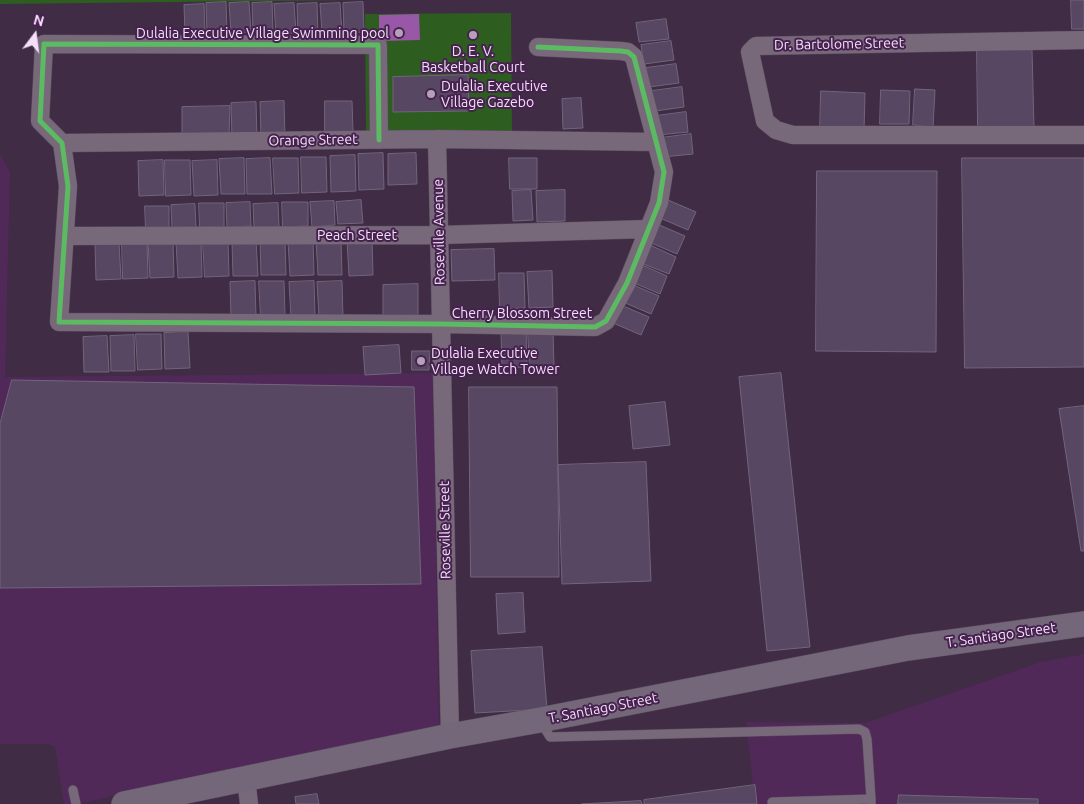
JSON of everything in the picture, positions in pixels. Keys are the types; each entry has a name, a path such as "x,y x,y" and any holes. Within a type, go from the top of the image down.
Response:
{"main road":[{"name":"T. Santiago Street","path":"124,804 450,736 908,648 1084,624"}],"street":[{"name":"Dr. Bartolome Street","path":"1084,40 756,46 750,52 765,121 776,130 793,135 1084,135"},
{"path":"65,236 68,186 62,143 40,121 44,44 378,45 379,140"},
{"name":"Cherry Blossom Street","path":"65,236 59,322 595,326 606,321 627,283 659,203 664,172 634,57 628,52 538,47"},
{"name":"Orange Street","path":"62,143 437,139 655,142"},
{"name":"Roseville Avenue","path":"437,139 441,324"},
{"name":"Peach Street","path":"65,236 439,235 648,229"},
{"name":"Roseville Street","path":"441,324 450,736"},
{"path":"246,778 249,804"}],"lane":[{"path":"540,720 550,737 859,729 865,732 871,801 772,802"},
{"path":"73,790 76,804"}],"shaded area":[{"name":"Dulalia Executive Village Swimming pool","path":"419,14 420,40 379,41 379,15"},
{"path":"0,154 10,172 5,377 433,373 439,728 76,804 64,804 55,747 48,744 0,744"},
{"path":"1084,654 1084,804 755,804 746,722 865,723 1041,662"}],"green space":[{"path":"0,0 350,0 0,4"},
{"path":"511,13 512,134 366,135 365,14"}],"building":[{"path":"1071,0 1084,0 1084,29 1072,29"},
{"path":"226,2 227,32 207,33 206,3"},
{"path":"249,2 251,32 231,33 229,3"},
{"path":"272,2 273,32 253,33 252,3"},
{"path":"363,2 364,32 344,33 343,3"},
{"path":"294,3 296,33 276,34 274,4"},
{"path":"317,3 318,33 298,34 297,4"},
{"path":"340,3 342,33 322,33 320,4"},
{"path":"204,4 205,34 185,35 184,5"},
{"path":"666,19 669,39 639,42 636,23"},
{"path":"671,41 674,60 644,64 641,45"},
{"path":"977,50 1032,50 1034,127 978,127"},
{"path":"676,64 679,83 649,87 646,68"},
{"name":"Dulalia Executive Village Gazebo","path":"468,75 469,111 393,112 393,77"},
{"path":"682,87 684,107 655,111 652,91"},
{"path":"915,89 935,90 933,127 913,125"},
{"path":"881,90 910,91 909,124 880,124"},
{"path":"821,91 865,93 864,132 820,131"},
{"path":"581,98 583,128 563,129 562,99"},
{"path":"284,101 285,137 261,137 260,102"},
{"path":"325,101 352,101 353,132 325,132"},
{"path":"256,102 257,138 232,139 231,103"},
{"path":"230,106 229,137 182,138 182,107"},
{"path":"686,112 688,132 658,135 656,116"},
{"path":"691,134 693,154 663,157 661,138"},
{"path":"383,153 384,189 359,190 358,154"},
{"path":"416,153 417,184 388,185 388,154"},
{"path":"355,155 356,191 331,192 330,156"},
{"path":"301,157 326,157 327,192 302,193"},
{"path":"244,158 245,194 221,194 219,159"},
{"path":"270,158 272,194 247,194 246,159"},
{"path":"273,158 298,158 299,193 275,194"},
{"path":"509,158 537,158 537,189 510,189"},
{"path":"962,158 1084,158 1084,367 965,368"},
{"path":"163,160 164,195 139,196 138,161"},
{"path":"165,160 190,160 191,195 166,196"},
{"path":"217,160 218,195 194,196 192,161"},
{"path":"817,171 937,171 936,352 816,351"},
{"path":"531,190 533,220 513,221 512,191"},
{"path":"565,190 565,221 537,222 536,191"},
{"path":"361,200 363,223 338,224 336,202"},
{"path":"668,200 696,212 688,230 660,218"},
{"path":"334,201 335,225 312,227 310,202"},
{"path":"250,202 251,226 227,227 226,203"},
{"path":"282,202 308,202 308,226 283,227"},
{"path":"199,203 224,203 224,227 200,227"},
{"path":"278,203 279,227 254,228 253,204"},
{"path":"195,204 196,227 172,228 171,205"},
{"path":"145,206 169,206 169,230 146,230"},
{"path":"657,224 685,236 677,254 649,242"},
{"path":"285,239 286,275 261,275 260,240"},
{"path":"341,239 342,275 318,275 316,240"},
{"path":"372,239 373,275 349,276 347,240"},
{"path":"256,240 258,276 233,276 232,241"},
{"path":"313,240 314,275 290,276 288,241"},
{"path":"173,241 174,277 150,278 148,242"},
{"path":"201,241 202,277 178,278 176,242"},
{"path":"203,241 228,241 229,276 205,277"},
{"path":"119,243 121,279 96,280 95,244"},
{"path":"122,243 147,243 148,278 123,279"},
{"path":"648,244 676,257 669,274 641,263"},
{"path":"494,249 495,280 452,281 451,250"},
{"path":"640,264 667,276 660,294 632,282"},
{"path":"552,271 553,307 529,308 527,272"},
{"path":"499,273 524,273 525,308 500,309"},
{"path":"255,281 256,317 231,318 230,282"},
{"path":"259,281 284,281 285,316 261,317"},
{"path":"314,281 315,317 291,317 289,282"},
{"path":"342,281 343,317 319,317 317,282"},
{"path":"418,284 418,315 383,316 383,285"},
{"path":"631,284 659,296 651,314 623,302"},
{"path":"621,305 649,317 641,335 613,323"},
{"path":"526,331 527,367 502,368 501,332"},
{"path":"528,331 553,331 554,366 530,367"},
{"path":"188,332 190,368 165,369 164,333"},
{"path":"136,334 161,334 162,369 138,370"},
{"path":"134,335 135,371 111,371 110,336"},
{"path":"107,336 109,372 84,372 83,337"},
{"path":"399,345 401,373 365,375 363,347"},
{"name":"Dulalia Executive Village Watch Tower","path":"412,351 430,351 429,370 412,370"},
{"path":"781,373 810,647 767,651 739,377"},
{"path":"12,380 414,387 421,584 0,588 0,424"},
{"path":"469,387 557,387 559,577 471,577"},
{"path":"665,402 670,445 633,449 629,406"},
{"path":"1084,406 1084,551 1081,551 1059,409"},
{"path":"646,462 651,581 562,584 558,465"},
{"path":"523,593 525,632 498,634 496,594"},
{"path":"542,647 547,709 475,713 471,651"},
{"path":"755,785 757,804 644,804 644,800"},
{"path":"317,794 319,804 296,804 295,797"},
{"path":"899,795 1038,799 1038,804 898,804"},
{"path":"641,801 642,804 582,804"}],"cycle path":[{"path":"379,140 378,45 44,44 40,121 62,143 68,186 59,322 441,324 595,327 606,321 627,283 659,203 664,172 634,57 628,52 621,51 538,47"}],"place":[{"name":"Dulalia Executive Village Swimming pool","path":"399,33"},
{"name":"D. E. V. Basketball Court","path":"473,35"},
{"name":"Dulalia Executive Village Gazebo","path":"431,94"},
{"name":"Dulalia Executive Village Watch Tower","path":"421,361"}]}
